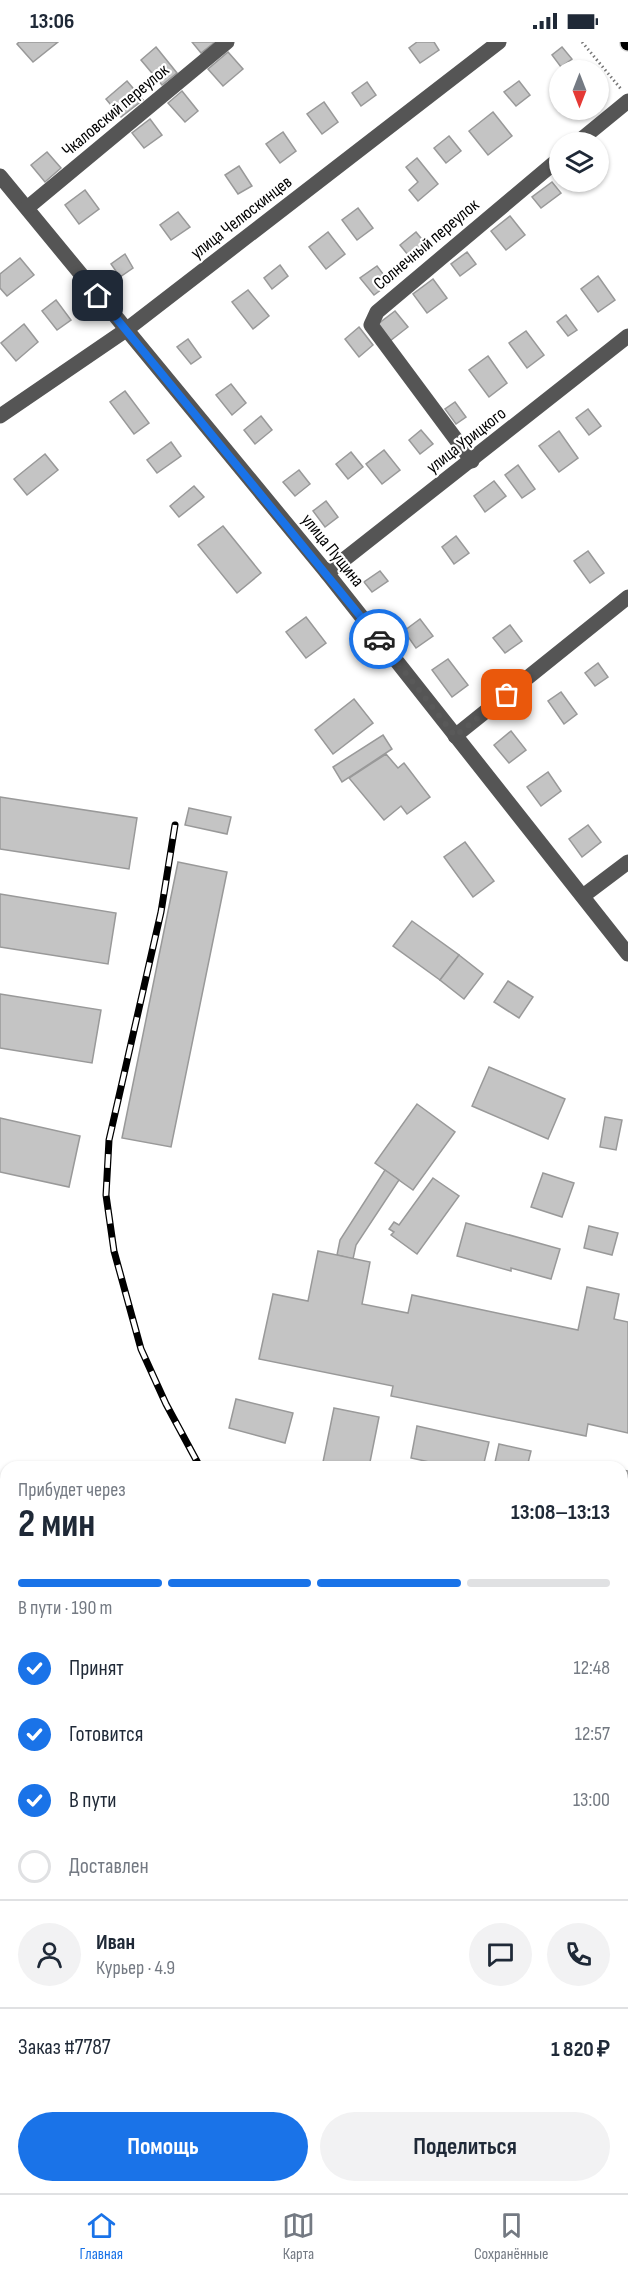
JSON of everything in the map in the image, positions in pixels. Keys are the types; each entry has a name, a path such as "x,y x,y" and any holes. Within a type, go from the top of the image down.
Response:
{"street":[{"name":"Чкаловский переулок","path":"27,208 228,42"},
{"name":"улица Челюскинцев","path":"0,416 126,330 499,42"},
{"path":"590,132 628,99"},
{"name":"Солнечный переулок","path":"472,460 370,325 377,312 549,167"},
{"name":"улица Пущина","path":"0,176 327,573 628,954"},
{"name":"улица Урицкого","path":"327,573 628,336"},
{"path":"455,736 628,597"},
{"path":"583,896 628,862"}],"path":[{"path":"582,42 628,99"}],"building":[{"path":"19,42 58,42 33,62 17,44"},
{"path":"192,42 215,42 201,53"},
{"path":"417,42 434,42 439,50 420,63 409,48"},
{"path":"156,47 177,73 162,85 141,60"},
{"path":"562,47 572,59 556,60 552,55"},
{"path":"228,52 243,69 223,86 208,69"},
{"path":"127,81 143,100 121,117 106,99"},
{"path":"519,81 530,95 516,106 504,92"},
{"path":"367,82 376,95 361,106 352,93"},
{"path":"182,91 198,111 185,122 168,103"},
{"path":"324,102 338,122 322,134 307,114"},
{"path":"493,112 512,136 488,155 469,131"},
{"path":"150,119 162,135 144,148 132,133"},
{"path":"283,132 296,151 280,163 266,144"},
{"path":"449,136 461,151 446,163 434,148"},
{"path":"47,152 61,168 45,182 31,165"},
{"path":"417,158 438,184 418,201 409,190 418,182 406,167"},
{"path":"239,166 252,186 238,194 225,175"},
{"path":"549,184 549,192 561,193 541,208 532,197"},
{"path":"85,190 99,209 79,224 65,205"},
{"path":"358,208 373,228 357,240 342,220"},
{"path":"178,212 190,227 171,240 160,225"},
{"path":"510,216 525,235 506,250 491,231"},
{"path":"328,232 345,254 326,269 309,247"},
{"path":"416,232 429,248 413,261 400,245"},
{"path":"467,252 476,264 460,276 451,264"},
{"path":"125,254 133,268 120,277 111,264"},
{"path":"20,258 34,275 7,296 0,288 0,274"},
{"path":"280,265 288,276 272,289 264,278"},
{"path":"377,266 390,283 374,295 360,278"},
{"path":"598,276 615,300 598,312 581,289"},
{"path":"433,279 447,298 427,313 413,294"},
{"path":"248,290 269,316 253,329 232,302"},
{"path":"56,300 71,320 57,330 42,311"},
{"path":"395,311 408,327 390,341 378,324"},
{"path":"566,315 577,330 568,336 557,322"},
{"path":"24,324 38,342 16,361 1,343"},
{"path":"359,327 373,345 359,357 345,339"},
{"path":"526,331 544,355 527,368 509,343"},
{"path":"188,339 201,357 191,364 177,347"},
{"path":"488,356 507,383 489,397 469,370"},
{"path":"231,384 246,403 232,415 216,395"},
{"path":"125,391 149,423 134,434 110,402"},
{"path":"455,402 466,417 456,424 445,409"},
{"path":"588,409 601,426 589,435 576,418"},
{"path":"261,416 272,430 255,444 244,430"},
{"path":"421,430 433,444 420,454 409,440"},
{"path":"559,431 578,458 559,472 539,446"},
{"path":"171,442 181,456 157,473 147,460"},
{"path":"384,450 400,470 382,484 366,464"},
{"path":"351,452 363,467 348,479 336,464"},
{"path":"45,454 58,470 27,495 14,479"},
{"path":"518,465 535,489 522,498 505,475"},
{"path":"299,470 310,484 295,496 283,482"},
{"path":"494,481 506,496 485,512 474,496"},
{"path":"194,486 204,497 179,517 170,506"},
{"path":"326,501 338,517 325,527 313,511"},
{"path":"223,526 261,573 237,593 198,545"},
{"path":"456,536 469,553 454,564 442,547"},
{"path":"588,551 604,573 590,583 574,561"},
{"path":"380,571 388,581 372,592 364,582"},
{"path":"306,617 326,643 306,658 286,632"},
{"path":"420,619 433,636 416,648 404,631"},
{"path":"510,625 522,641 505,653 493,638"},
{"path":"448,659 468,685 452,697 432,670"},
{"path":"598,663 608,677 595,686 585,673"},
{"path":"561,692 577,714 564,724 548,701"},
{"path":"354,699 373,723 333,754 315,730"},
{"path":"511,731 526,750 509,763 494,745"},
{"path":"383,735 392,749 342,782 333,767"},
{"path":"386,754 398,768 404,763 430,797 407,814 401,806 384,820 349,778"},
{"path":"548,772 561,791 541,806 527,787"},
{"path":"0,797 137,818 129,869 0,849"},
{"path":"189,808 231,817 227,834 185,825"},
{"path":"588,825 601,842 582,857 569,839"},
{"path":"465,842 494,881 473,897 444,857"},
{"path":"178,862 227,872 171,1147 122,1138"},
{"path":"0,894 116,913 108,964 0,947"},
{"path":"412,921 459,955 440,980 393,946"},
{"path":"459,955 483,974 464,999 440,980"},
{"path":"508,981 533,997 519,1018 494,1002"},
{"path":"0,994 101,1010 92,1063 0,1048"},
{"path":"489,1067 565,1099 548,1139 472,1106"},
{"path":"417,1104 455,1132 413,1190 375,1163"},
{"path":"605,1117 622,1120 616,1150 600,1147"},
{"path":"0,1118 80,1136 69,1187 0,1172"},
{"path":"385,1170 399,1180 356,1245 353,1259 337,1255 340,1240"},
{"path":"543,1173 574,1183 562,1217 531,1207"},
{"path":"433,1178 459,1196 417,1254 391,1235 394,1232 389,1229 394,1222 399,1225"},
{"path":"466,1223 560,1249 551,1279 457,1256"},
{"path":"589,1226 618,1233 612,1255 584,1248"},
{"path":"318,1251 370,1262 362,1304 408,1313 412,1295 578,1330 587,1287 619,1294 614,1319 628,1322 628,1433 588,1424 586,1436 391,1396 393,1386 259,1359 273,1294 308,1301"},
{"path":"236,1399 293,1413 285,1443 229,1428"},
{"path":"334,1408 379,1417 370,1461 323,1461"},
{"path":"417,1426 489,1442 484,1461 425,1461 411,1458"},
{"path":"499,1444 531,1451 528,1461 495,1461"}],"railway":[{"path":"175,825 161,912 109,1140 106,1195 114,1251 141,1349 166,1404 197,1461"}],"way so far":[{"path":"379,639 455,736 507,695"}],"route":[{"path":"98,296 379,639"}]}
